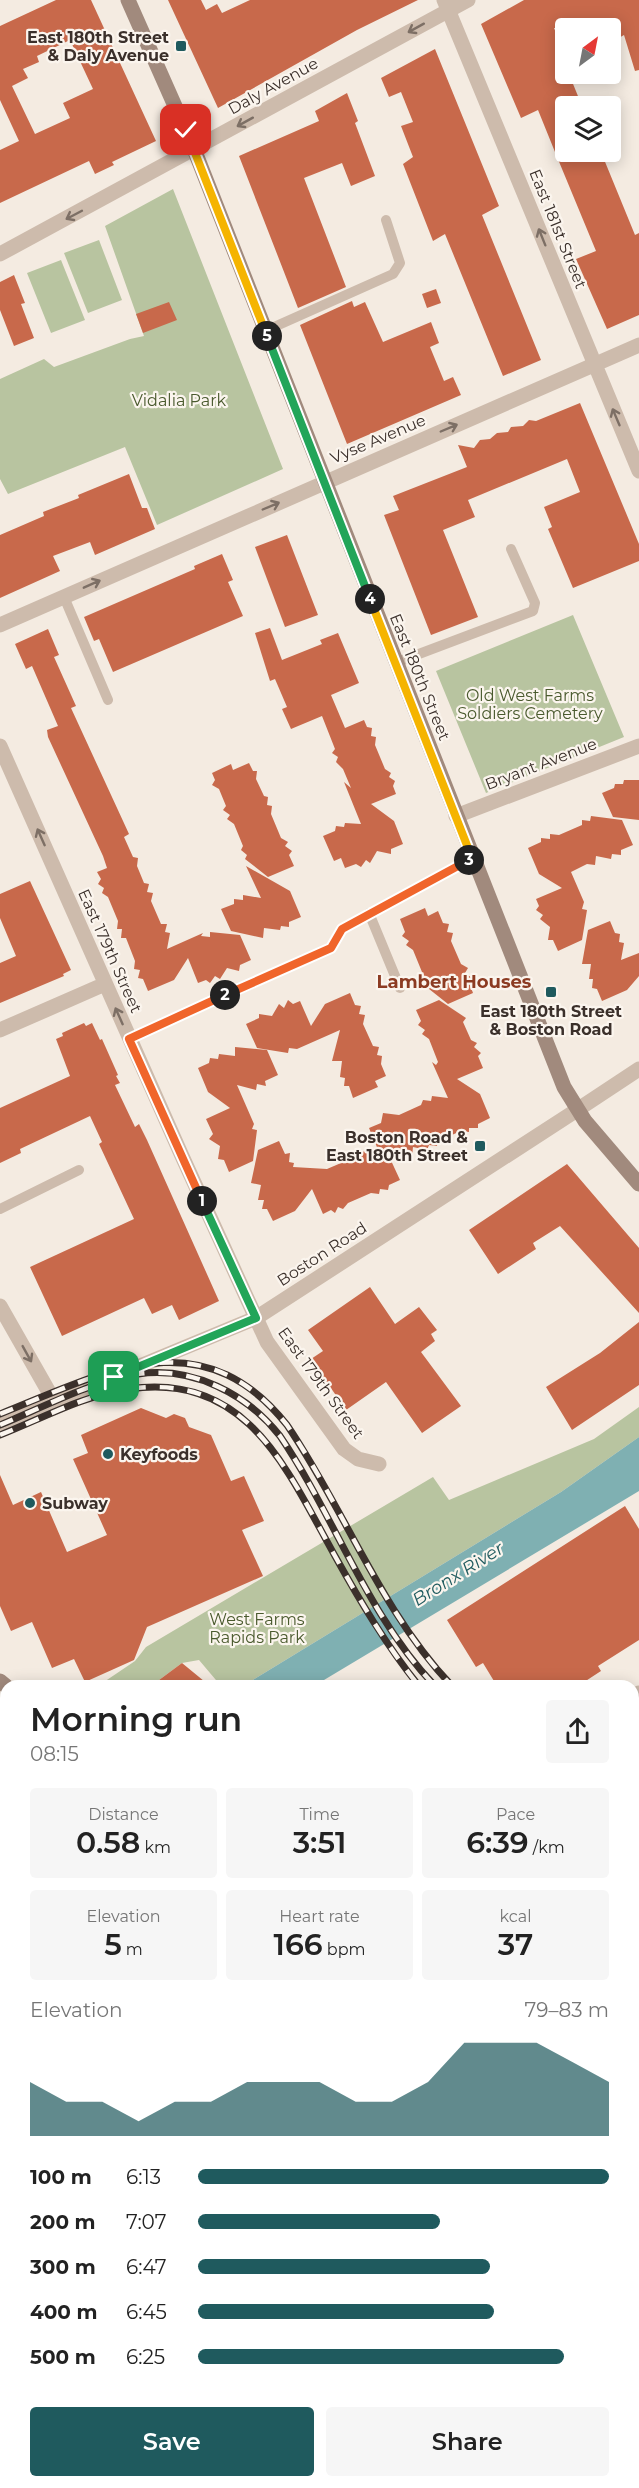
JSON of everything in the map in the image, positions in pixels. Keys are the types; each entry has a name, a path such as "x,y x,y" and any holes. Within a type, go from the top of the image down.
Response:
{"main road":[{"name":"East 180th Street","path":"128,0 194,149 564,1087 577,1110 639,1184"}],"street":[{"name":"Daly Avenue","path":"0,254 194,149 446,5 468,0"},
{"name":"East 181st Street","path":"446,5 639,471"},
{"name":"Vyse Avenue","path":"0,625 639,345"},
{"name":"East 179th Street","path":"0,746 129,1039 272,1350 338,1441 358,1459 379,1464"},
{"name":"Bryant Avenue","path":"456,816 639,746"},
{"path":"0,1030 105,984"},
{"name":"Boston Road","path":"0,1424 256,1318 639,1069"},
{"path":"0,1306 54,1401"}],"lane":[{"path":"265,331 393,274 400,263 386,219"},
{"path":"395,663 533,611 535,603 511,549"},
{"path":"64,597 108,700"},
{"path":"129,1039 331,948 342,929 472,858"},
{"path":"369,913 400,988"},
{"path":"0,1209 79,1170"}],"green space":[{"name":"Vidalia Park","path":"173,189 283,469 157,525 125,447 8,494 0,479 0,379 44,359 54,367 144,336 105,226"},
{"path":"99,240 122,300 88,313 64,253"},
{"path":"61,260 85,320 51,333 27,273"},
{"name":"Old West Farms Soldiers Cemetery","path":"573,615 624,737 486,793 436,671"},
{"name":"West Farms Rapids Park","path":"639,1407 639,1437 561,1492 253,1680 216,1680 199,1660 182,1663 159,1680 107,1680 135,1661 146,1647 433,1477 449,1500 594,1439"}],"water":[{"name":"Bronx River","path":"639,1437 639,1491 324,1680 253,1680 561,1492"}],"building":[{"path":"56,0 91,0 156,141 112,162 114,165 95,174 89,161 0,203 0,150 19,141 0,100 0,26","holes":["70,40 93,89 63,103 70,118 35,134 12,86 28,78 23,69 39,62 37,56"]},
{"path":"168,0 201,0 206,10 217,4 222,13 250,0 418,0 357,30 218,108"},
{"path":"524,0 639,0 639,70 635,71 624,35 621,37 621,18 555,18 555,84 573,84 578,96 555,96 555,151 538,110 521,118 481,24"},
{"path":"435,49 499,206 482,215 541,360 503,376 445,234 433,241 403,164 413,157 401,126 413,122 401,92 389,97 381,78"},
{"path":"347,93 358,121 355,123 375,176 351,186 342,163 304,178 346,287 298,308 239,156 319,121 315,111"},
{"path":"559,162 605,162 635,235 639,233 639,315 607,329 576,259 596,251"},
{"path":"14,275 25,303 21,304 34,338 14,346 0,310 0,282"},
{"path":"436,289 441,303 427,308 422,294"},
{"path":"352,301 354,307 365,302 383,342 431,322 439,343 430,347 444,381 453,377 461,395 347,444 300,325"},
{"path":"169,302 177,320 143,333 136,314"},
{"path":"580,403 639,544 639,561 573,588 548,529 552,527 544,507 580,492 567,459 468,500 475,517 443,530 478,617 431,635 384,515 399,510 393,496 467,467 458,445 474,448 480,440 490,439 497,433 508,432 511,427 523,426 529,420 536,421"},
{"path":"129,474 142,508 147,508 155,529 95,555 90,542 53,556 60,571 0,598 0,535 44,516 43,512 79,498 78,495"},
{"path":"287,535 318,615 285,627 255,547"},
{"path":"222,554 233,580 228,582 243,616 113,672 99,639 94,641 84,617 195,569 194,566"},
{"path":"270,628 282,660 322,644 320,640 338,633 359,683 331,695 345,728 364,720 367,727 372,728 371,736 376,737 375,745 385,769 391,773 389,777 395,781 393,786 396,794 371,804 394,821 403,844 391,849 391,854 377,851 370,863 366,860 361,867 356,864 345,868 341,858 334,861 323,836 335,831 336,826 344,827 345,823 361,824 344,782 351,788 343,769 336,762 338,757 332,753 335,749 322,716 291,729 282,709 287,707 275,679 270,681 255,633"},
{"path":"48,629 59,655 54,657 76,706 71,708 129,834 124,837 133,857 138,858 137,866 144,883 149,884 147,892 153,893 151,901 161,924 167,924 165,932 170,933 167,949 203,933 201,936 210,937 210,932 240,935 251,960 240,965 239,971 227,968 220,979 215,976 210,983 206,980 198,983 188,958 174,980 148,991 143,979 138,978 140,970 134,969 135,961 126,938 121,938 122,929 117,929 118,921 108,897 102,893 104,888 98,884 101,879 97,872 107,868 103,856 48,737 47,730 58,726 32,666 26,669 15,644"},
{"path":"249,763 253,771 257,771 256,779 264,796 268,797 267,805 272,806 271,814 281,838 288,842 285,846 292,851 289,855 294,866 268,877 245,859 247,855 241,850 243,846 234,824 227,819 230,815 223,810 226,806 219,789 212,785 215,780 212,773 231,764 233,770"},
{"path":"624,780 639,780 639,820 613,817 602,793 614,788 615,784 623,784"},
{"path":"591,816 622,820 633,845 621,850 621,855 612,854 611,859 596,856 595,865 587,864 571,872 584,902 582,909 587,910 582,940 558,951 553,940 548,940 550,927 540,919 543,915 536,910 539,906 536,899 562,888 539,874 528,848 541,842 541,838 550,839 550,834 559,835 582,825 582,820 590,821"},
{"path":"246,866 290,891 301,917 289,922 289,927 281,926 280,930 264,928 263,938 231,931 221,909 234,904 234,899 243,900 243,895 261,898"},
{"path":"30,881 71,970 63,974 64,976 0,1003 0,963 16,956 0,918 0,894"},
{"path":"425,908 428,916 438,911 443,923 449,924 447,932 453,933 451,941 461,964 468,968 465,973 472,978 469,982 473,993 448,1004 424,985 426,981 420,976 422,972 413,950 406,945 409,941 402,936 405,932 400,919"},
{"path":"610,921 615,933 620,934 619,942 624,943 621,960 639,953 639,976 627,990 602,1001 597,989 592,988 593,979 589,979 591,964 582,964 588,930"},
{"path":"350,993 355,1005 361,1006 359,1014 365,1015 363,1024 373,1046 379,1047 377,1055 382,1056 381,1064 386,1076 375,1081 378,1087 353,1098 349,1086 344,1086 345,1078 340,1077 342,1061 332,1061 340,1030 297,1049 289,1048 288,1053 257,1048 246,1024 259,1018 259,1014 272,1016 279,1004 284,1008 288,1000 293,1004 300,1001 311,1026 325,1004"},
{"path":"439,1000 466,1018 463,1022 471,1040 477,1043 474,1047 481,1053 478,1056 483,1068 457,1079 480,1094 490,1118 478,1124 478,1128 469,1128 469,1132 461,1131 438,1141 437,1146 429,1145 427,1150 413,1147 412,1157 379,1152 369,1128 381,1123 383,1113 399,1115 421,1105 423,1100 431,1101 432,1096 448,1098 432,1062 436,1065 438,1062 429,1039 422,1034 425,1030 418,1025 421,1021 416,1010"},
{"path":"84,1023 86,1026 92,1023 100,1040 102,1039 118,1075 116,1076 120,1083 115,1085 135,1127 139,1124 147,1140 219,1301 179,1320 172,1305 152,1314 144,1298 62,1336 30,1267 134,1219 99,1144 102,1142 90,1116 20,1149 21,1153 0,1163 0,1108 70,1076 56,1039 63,1036 62,1033"},
{"path":"235,1047 267,1050 278,1075 265,1081 266,1086 257,1084 256,1090 237,1085 254,1124 252,1129 257,1130 253,1161 229,1172 224,1160 218,1159 220,1146 209,1139 213,1134 206,1119 230,1108 208,1092 198,1068 209,1063 210,1058 218,1059 219,1054 235,1056"},
{"path":"279,1141 285,1154 290,1153 289,1162 294,1163 293,1167 327,1169 348,1160 350,1155 357,1156 358,1151 388,1154 400,1180 389,1185 388,1190 380,1189 379,1194 371,1193 348,1203 343,1209 338,1207 335,1213 331,1210 323,1214 312,1189 295,1211 273,1221 267,1209 262,1209 264,1200 258,1200 261,1185 251,1183 258,1150"},
{"path":"567,1164 639,1248 639,1313 560,1226 533,1243 536,1249 498,1274 469,1230"},
{"path":"370,1287 395,1324 419,1307 437,1330 431,1334 435,1341 421,1352 461,1406 422,1433 386,1382 346,1410 311,1359 323,1351 308,1330"},
{"path":"639,1322 639,1385 572,1430 546,1387 600,1353"},
{"path":"141,1408 166,1418 174,1414 185,1418 189,1427 211,1435 231,1481 244,1476 264,1521 242,1530 263,1576 147,1627 134,1660 89,1680 84,1680 74,1659 52,1668 32,1622 11,1631 0,1606 0,1475 13,1505 41,1492 67,1552 107,1535 73,1459 88,1453 81,1435"},
{"path":"625,1506 639,1529 639,1640 598,1666 601,1671 587,1680 493,1680 483,1663 476,1667 447,1620"},
{"path":"182,1663 203,1680 159,1680"}],"railway":[{"path":"0,1414 76,1383 113,1371 150,1364 186,1363 220,1372 254,1392 287,1425 383,1592 404,1625 447,1680"},
{"path":"0,1425 86,1388 138,1374 179,1374 217,1386 235,1396 252,1407 280,1436 300,1467 390,1628 430,1680"},
{"path":"0,1435 79,1402 129,1389 170,1388 205,1396 234,1412 259,1434 280,1461 364,1606 395,1655 414,1680"}],"place":[{"name":"East 180th Street & Daly Avenue","path":"181,46"},
{"name":"East 180th Street & Boston Road","path":"551,992"},
{"name":"Boston Road & East 180th Street","path":"480,1146"},
{"name":"Keyfoods","path":"108,1454"},
{"name":"Subway","path":"30,1503"}],"district":[{"name":"Lambert Houses","path":"454,982"}],"route":[{"path":"114,1377 256,1318 129,1039 331,948 334,939 342,929 472,858 186,130"}]}
